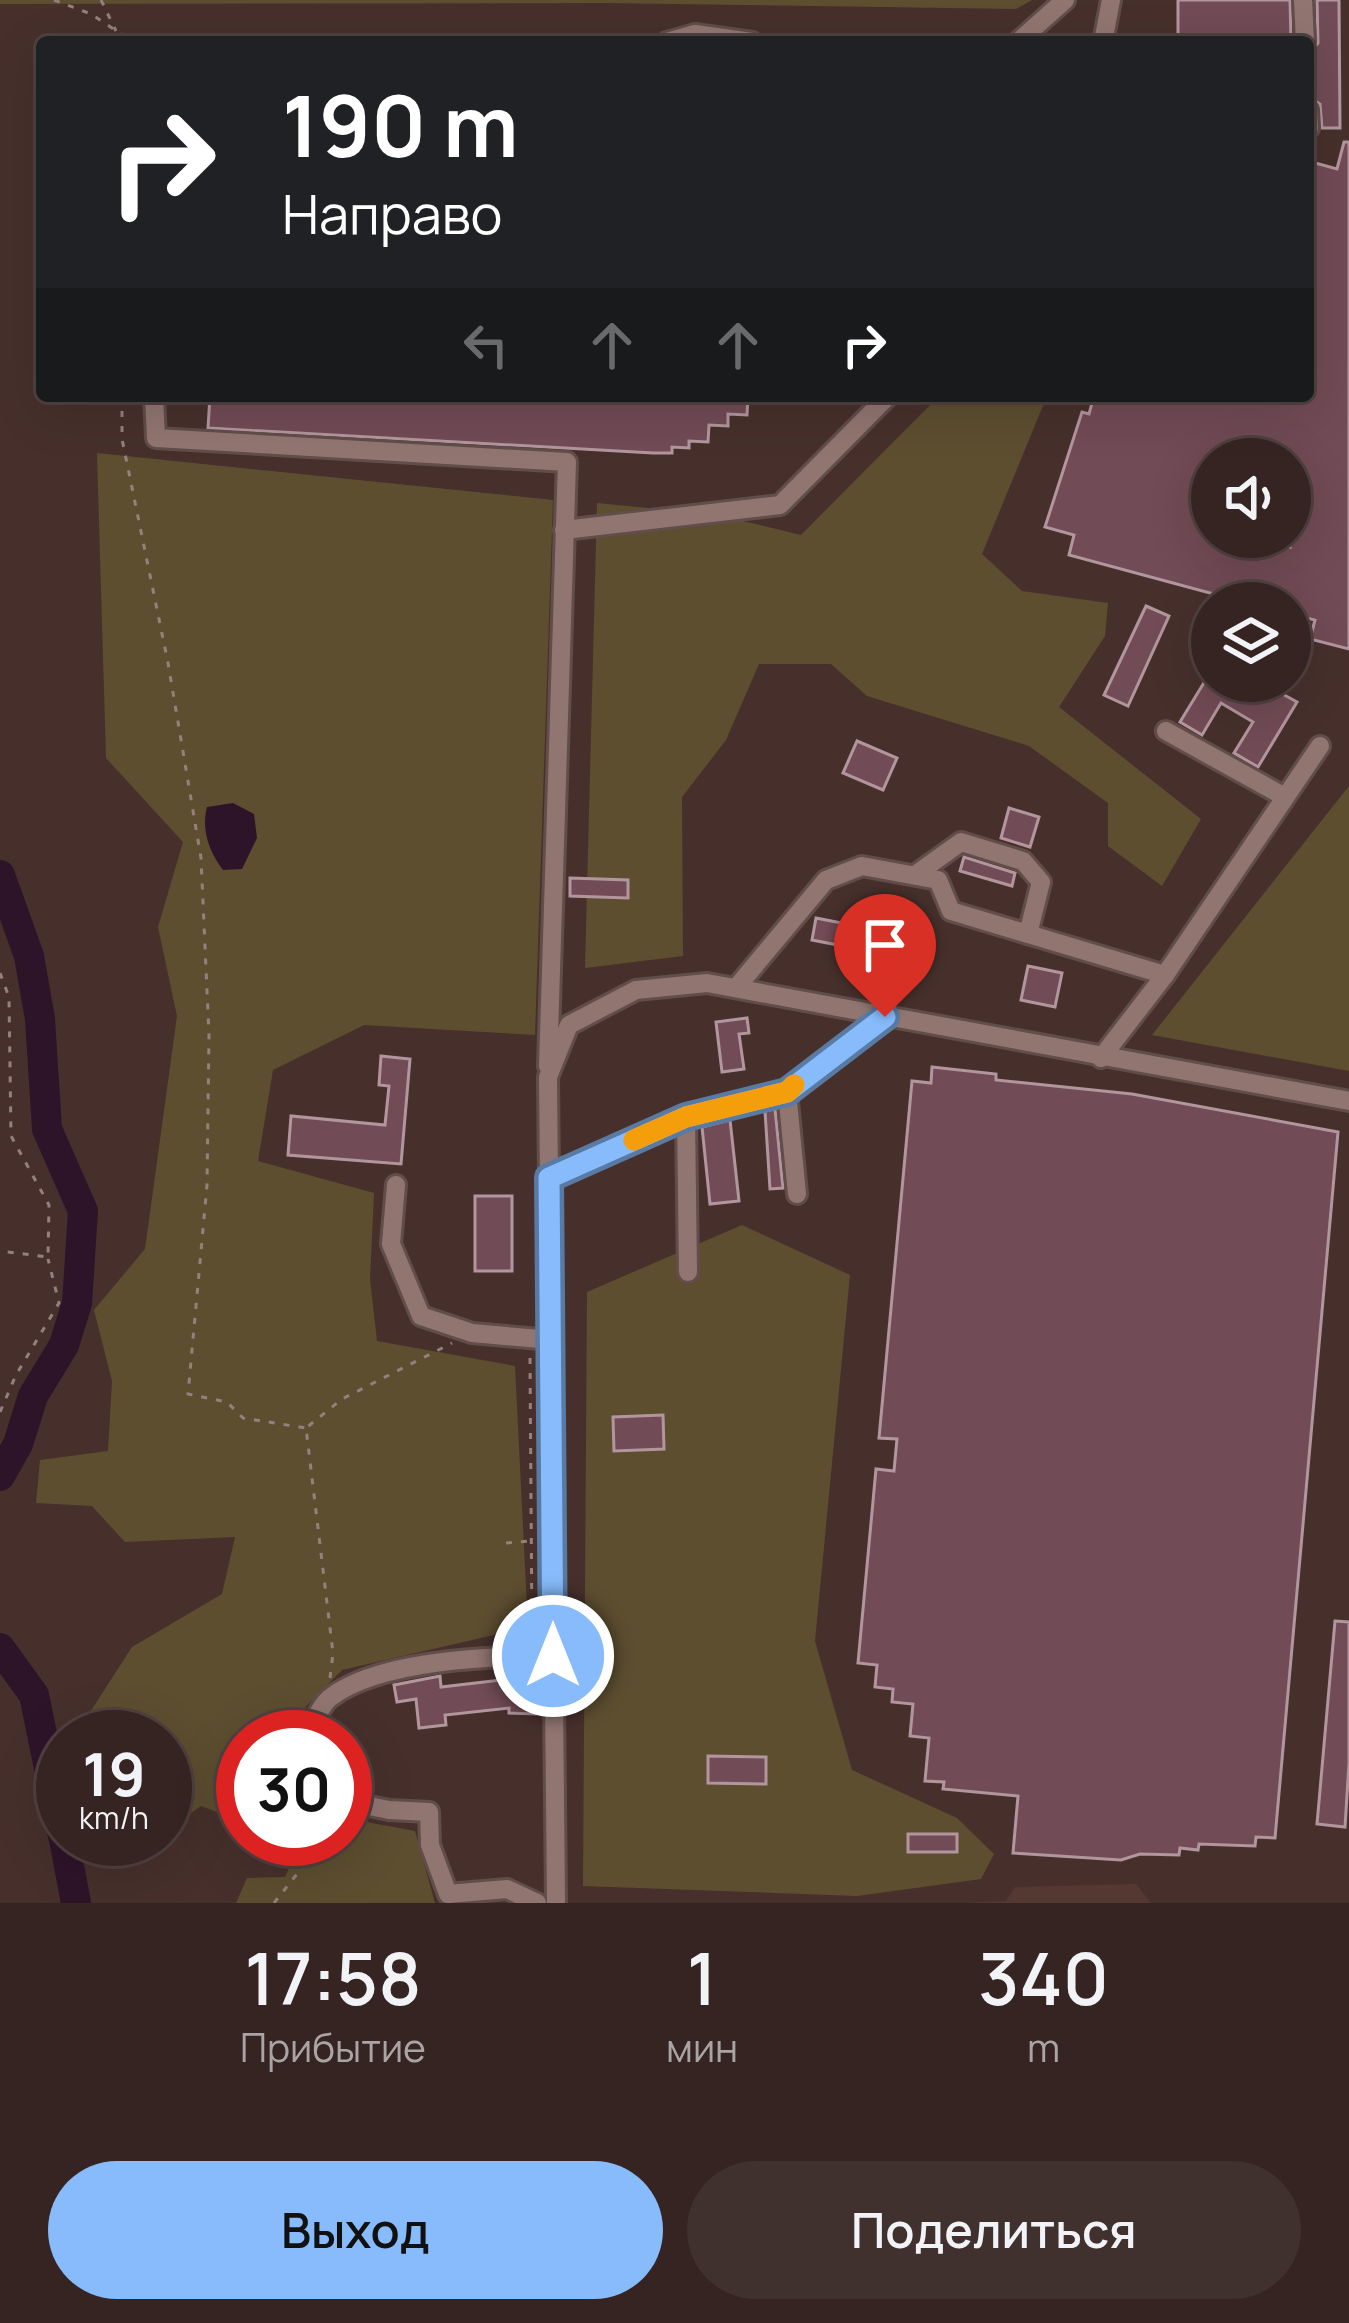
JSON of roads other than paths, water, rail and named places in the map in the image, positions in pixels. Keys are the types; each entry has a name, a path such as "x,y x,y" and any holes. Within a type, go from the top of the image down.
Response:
{"street":[{"path":"1025,36 1065,0"},
{"path":"1104,36 1111,0"},
{"path":"1303,0 1305,36"},
{"path":"154,402 156,438 567,462 548,1077 551,1340 542,1656 556,1903"},
{"path":"564,530 780,505 882,402"},
{"path":"1166,731 1285,797"},
{"path":"1102,1058 1165,975 1319,746"},
{"path":"915,875 961,842 1023,861 1040,882 1028,934"},
{"path":"736,988 826,880 862,866 938,880 951,911 1165,975"},
{"path":"548,1077 569,1024 636,990 707,983 1349,1101"},
{"path":"549,1178 686,1117 787,1092 885,1017"},
{"path":"787,1092 797,1194"},
{"path":"686,1117 688,1272"},
{"path":"396,1185 391,1244 421,1316 472,1334 551,1340"},
{"path":"321,1710 328,1698 382,1674 475,1656 542,1656"},
{"path":"372,1807 429,1812 430,1845 448,1894 507,1889 537,1903"}],"waterway":[{"path":"0,875 29,956 40,1019 47,1129 83,1211 77,1303 64,1345 33,1396 18,1444 0,1476"},
{"path":"0,1648 34,1695 37,1710"},
{"path":"69,1866 76,1903"}]}
